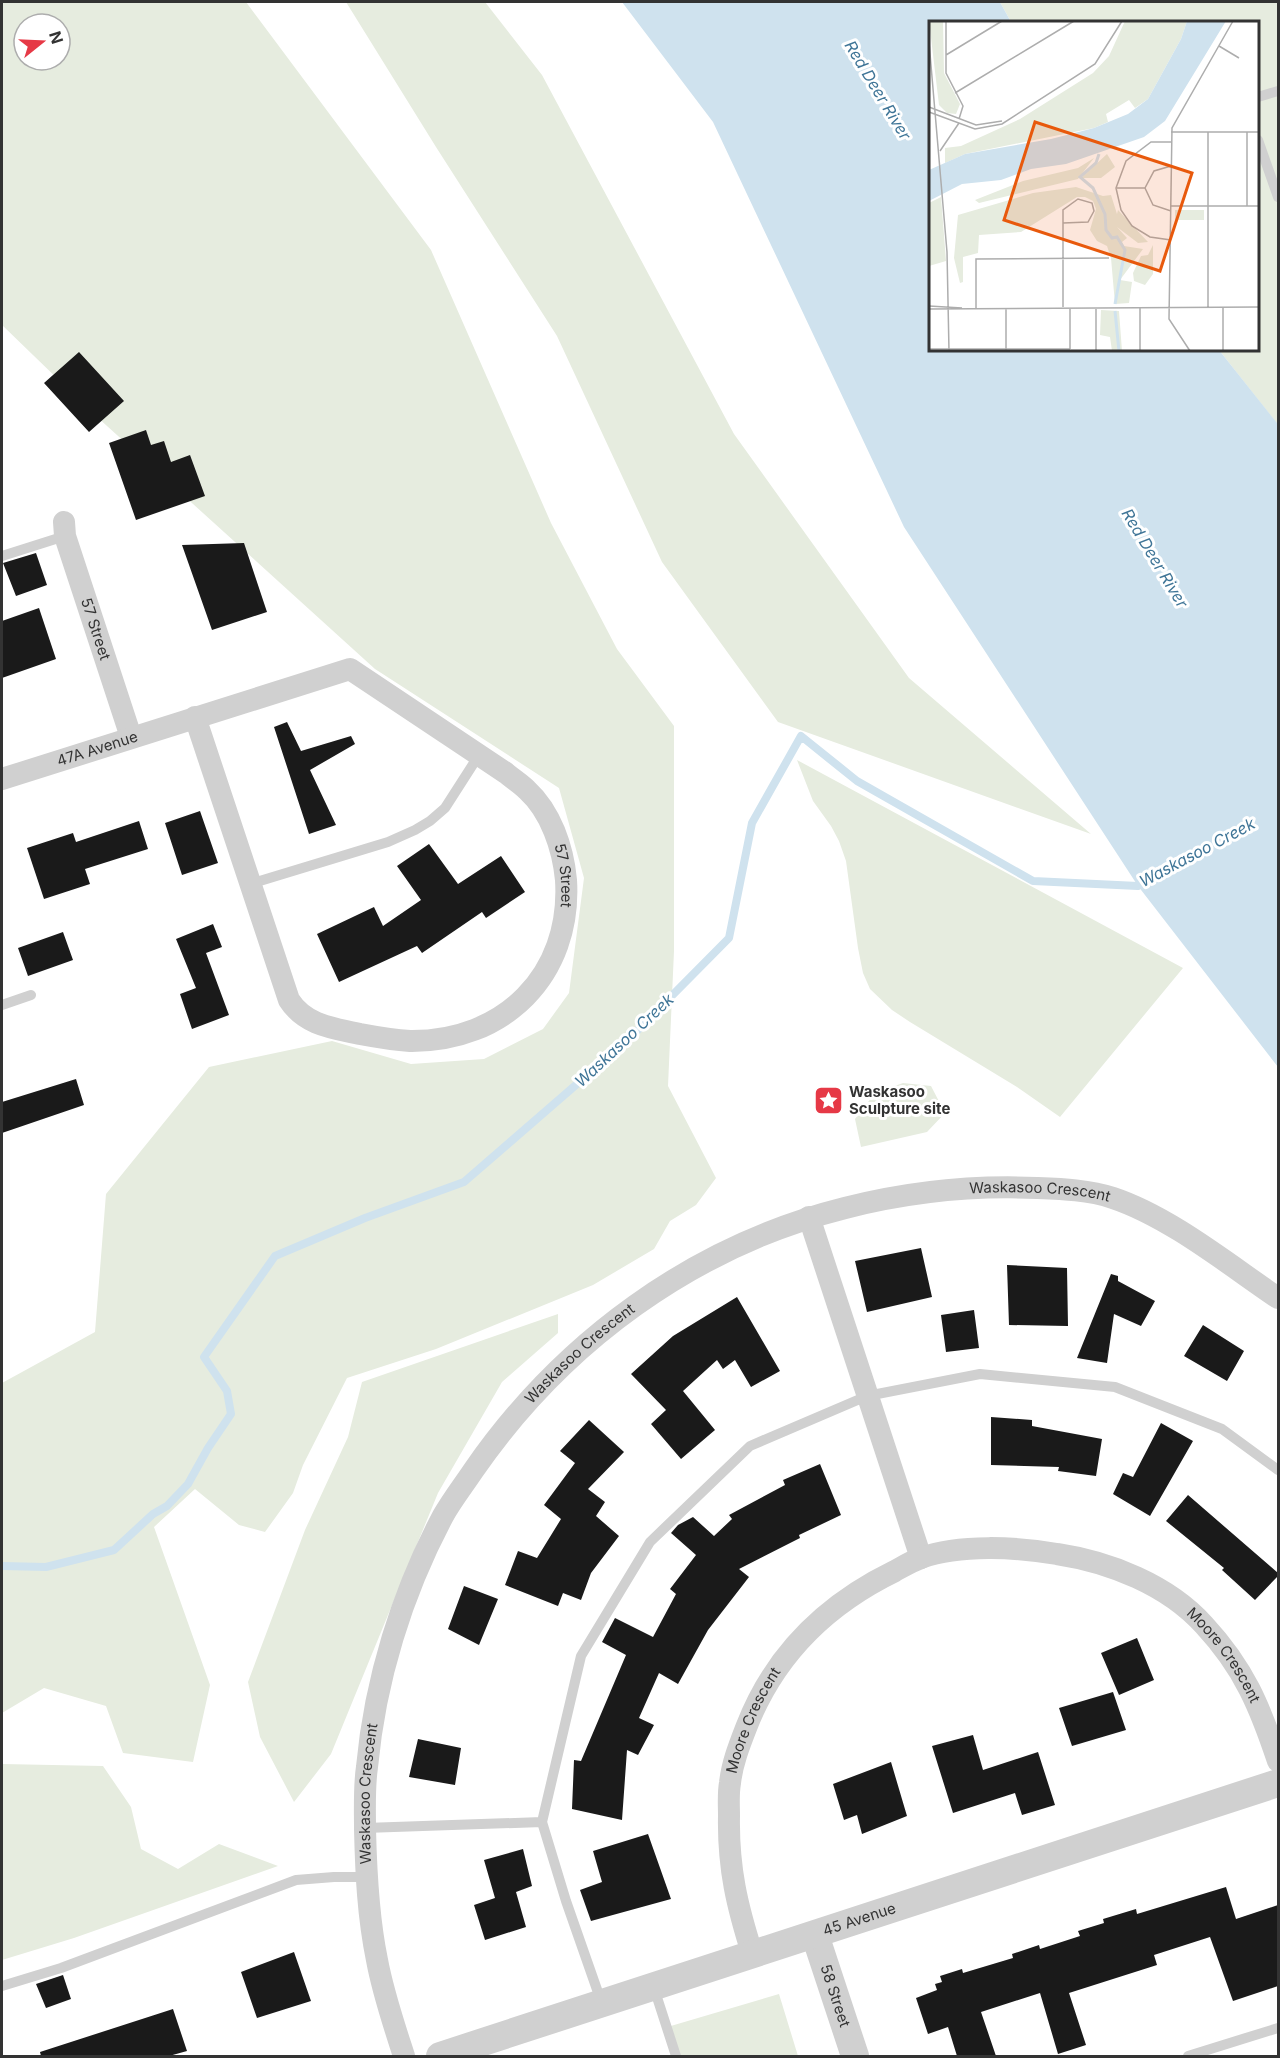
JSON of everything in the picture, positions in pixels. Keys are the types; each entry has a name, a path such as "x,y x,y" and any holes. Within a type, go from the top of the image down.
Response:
{"street":[{"name":"57 Street","path":"65,529 131,737"},
{"name":"57 Street","path":"350,669 479,755 527,789 541,806 553,827 561,850 567,896 561,935 552,962 543,977 519,1003 490,1022 452,1036 409,1041 351,1032 306,1019 299,1014 289,1000 195,717 350,669"},
{"name":"47A Avenue","path":"2,779 195,717"},
{"name":"Waskasoo Crescent","path":"404,2056 376,1958 366,1877 366,1779 376,1703 394,1633 414,1579 444,1513 484,1456 538,1390 574,1354 645,1298 687,1272 739,1245 809,1217 871,1201 946,1189 1005,1187 1050,1189 1109,1197 1140,1208 1168,1224 1278,1298"},
{"path":"809,1217 921,1558"},
{"name":"Moore Crescent","path":"753,1956 742,1925 730,1865 729,1827 730,1783 739,1746 753,1710 774,1673 798,1640 832,1608 871,1582 921,1558 953,1551 1000,1548 1040,1551 1085,1558 1161,1590 1184,1606 1203,1624 1230,1656 1260,1709 1278,1761"},
{"name":"45 Avenue","path":"440,2056 753,1956 1278,1783"},
{"name":"58 Street","path":"815,1935 855,2056"}],"lane":[{"path":"1259,97 1278,92"},
{"path":"1259,145 1278,197"},
{"path":"2,556 65,529"},
{"path":"250,884 388,842 415,830 445,808 479,755"},
{"path":"2,1005 31,995"},
{"path":"602,2004 566,1901 542,1822 581,1656 650,1542 750,1446 867,1396 980,1374 1115,1387 1222,1429 1278,1470"},
{"path":"365,1828 542,1822"},
{"path":"2,1986 61,1968 296,1880 366,1877"},
{"path":"654,1988 676,2056"},
{"path":"1188,2056 1278,2028"}],"shaded area":[{"path":"2,2 246,2 431,250 551,523 617,649 674,726 674,951 668,1086 716,1178 696,1205 670,1221 654,1249 593,1285 436,1349 347,1378 303,1465 293,1493 265,1532 239,1525 195,1489 154,1527 210,1685 193,1762 123,1753 106,1706 44,1688 2,1713 2,1383 95,1332 106,1194 209,1067 332,1041 411,1064 484,1059 543,1029 569,993 584,878 559,788 375,669 96,416 2,325"},
{"path":"346,2 485,2 542,75 734,434 909,678 1091,834 778,722 662,562 557,336"},
{"path":"1000,2 1278,2 1278,425 1220,351 1259,351 1259,21 1010,21"},
{"path":"797,760 1183,968 1060,1117 1017,1087 892,1010 870,989 863,973 858,948 846,861 831,826 813,801"},
{"path":"903,1083 931,1086 945,1113 927,1132 861,1147 855,1119 875,1093"},
{"path":"558,1314 558,1333 502,1382 438,1493 331,1754 294,1802 260,1737 248,1682 305,1530 348,1437 362,1382"},
{"path":"2,1764 103,1766 131,1807 141,1849 178,1869 219,1844 278,1866 74,1938 2,1960"},
{"path":"779,1994 798,2056 673,2056 664,2028"}],"water":[{"name":"Red Deer River","path":"622,2 1000,2 1010,21 929,21 929,351 1220,351 1277,423 1278,1067 1138,886 904,527 713,122"}],"building":[{"path":"79,352 124,401 89,432 44,383"},
{"path":"146,430 151,445 164,441 171,462 190,455 205,496 136,520 109,443"},
{"path":"244,543 267,612 212,630 182,545"},
{"path":"36,553 47,585 16,596 3,563"},
{"path":"39,608 56,659 2,678 2,621"},
{"path":"287,722 301,751 351,736 355,744 310,770 336,825 309,834 274,727"},
{"path":"200,811 218,863 182,875 165,823"},
{"path":"139,821 148,849 85,869 90,884 44,899 27,848 73,833 76,842"},
{"path":"429,844 458,884 501,856 525,892 486,918 482,912 422,953 417,946 339,982 317,934 374,907 383,926 421,900 397,866"},
{"path":"213,924 222,947 206,953 229,1015 192,1029 180,994 196,988 176,939"},
{"path":"63,932 73,960 28,976 18,948"},
{"path":"76,1079 84,1105 2,1133 2,1102"},
{"path":"921,1248 932,1297 867,1312 855,1261"},
{"path":"1007,1265 1067,1268 1068,1326 1009,1325"},
{"path":"1111,1274 1118,1276 1118,1281 1155,1301 1141,1326 1114,1314 1107,1363 1077,1358"},
{"path":"737,1297 780,1371 751,1387 735,1360 723,1369 717,1360 683,1391 715,1430 681,1459 651,1424 666,1410 631,1374 673,1336"},
{"path":"974,1310 979,1348 946,1352 941,1315"},
{"path":"1203,1325 1244,1351 1227,1381 1184,1356"},
{"path":"991,1417 1032,1420 1032,1426 1102,1439 1096,1476 1058,1471 1059,1467 991,1465"},
{"path":"589,1420 624,1452 588,1489 605,1502 596,1516 619,1536 591,1573 581,1600 563,1593 558,1606 505,1585 518,1551 537,1558 561,1519 544,1505 575,1463 560,1451"},
{"path":"1161,1423 1193,1441 1150,1516 1113,1494 1123,1473 1133,1477"},
{"path":"820,1464 841,1515 799,1535 800,1538 739,1569 749,1577 708,1630 678,1684 659,1673 639,1718 654,1725 638,1755 627,1750 622,1820 572,1809 574,1760 581,1761 626,1655 602,1642 615,1618 653,1637 676,1594 670,1589 696,1555 671,1533 678,1525 693,1517 714,1536 732,1519 729,1515 785,1485 783,1480"},
{"path":"1188,1495 1278,1573 1278,1576 1255,1600 1222,1570 1224,1568 1166,1521"},
{"path":"464,1586 498,1599 479,1645 448,1629"},
{"path":"1137,1638 1154,1680 1119,1695 1101,1653"},
{"path":"1113,1692 1126,1730 1072,1746 1059,1708"},
{"path":"973,1735 983,1770 1038,1752 1055,1805 1022,1815 1015,1793 953,1813 932,1746"},
{"path":"418,1739 461,1748 455,1785 409,1777"},
{"path":"891,1762 907,1816 862,1834 857,1815 844,1820 833,1784"},
{"path":"648,1834 671,1899 591,1921 580,1890 602,1882 593,1851"},
{"path":"523,1849 532,1886 516,1892 526,1927 485,1940 474,1905 495,1898 484,1860"},
{"path":"1226,1887 1236,1919 1278,1905 1278,1986 1233,2001 1210,1937 1154,1955 1157,1965 1069,1993 1086,2045 1058,2054 1040,1993 981,2012 996,2056 957,2056 948,2027 928,2034 916,1998 937,1990 935,1984 942,1982 940,1976 962,1969 963,1973 1013,1958 1012,1954 1039,1945 1040,1949 1080,1936 1078,1931 1104,1923 1103,1919 1136,1909 1137,1914"},
{"path":"294,1952 311,2001 257,2018 241,1972"},
{"path":"63,1975 71,1999 46,2008 36,1984"},
{"path":"173,2009 187,2051 169,2056 41,2056 40,2052"}],"waterway":[{"name":"Waskasoo Creek","path":"2,1566 46,1567 114,1550 153,1514 167,1506 188,1484 208,1448 231,1414 227,1391 204,1357 275,1256 365,1218 464,1182 630,1038 729,938 752,823 801,736 857,781 1033,881 1138,886 1147,881"}],"place":[{"name":"Waskasoo Sculpture site","path":"828,1101"}]}
